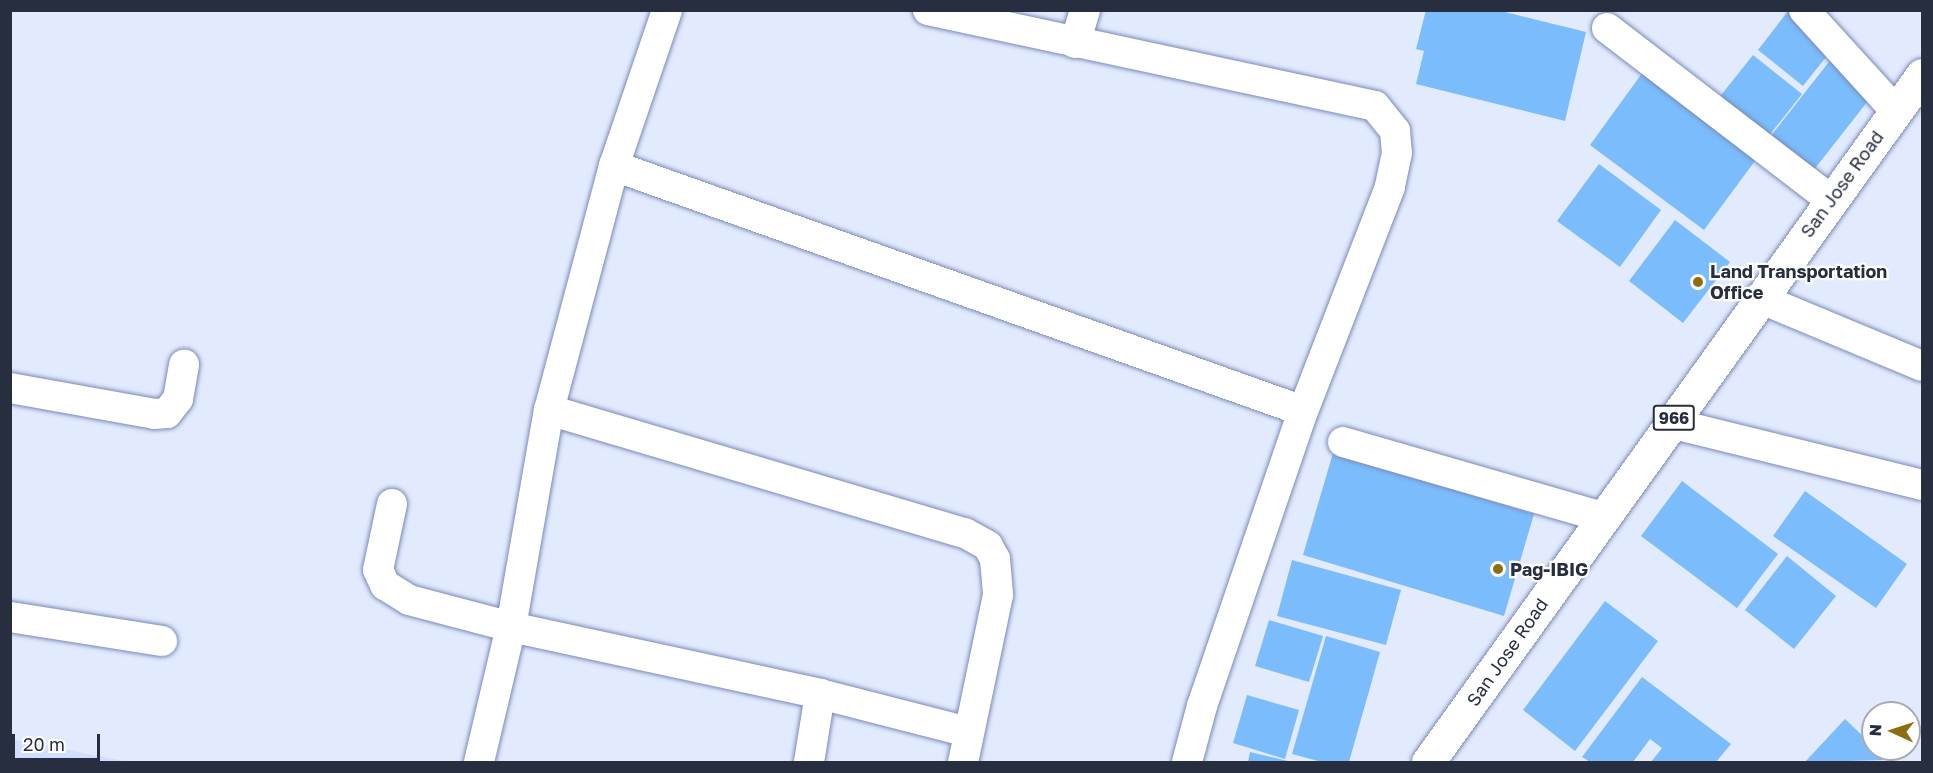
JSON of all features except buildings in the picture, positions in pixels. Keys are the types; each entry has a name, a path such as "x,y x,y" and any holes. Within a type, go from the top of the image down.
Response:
{"main road":[{"name":"San Jose Road","path":"1428,762 1830,199 1923,75"}],"street":[{"path":"479,762 511,627 549,410 614,166 667,10"},
{"path":"928,10 1375,106 1395,131 1397,153 1390,188 1302,411 1202,706 1187,762"},
{"path":"1075,43 1085,10"},
{"path":"1804,10 1895,110"},
{"path":"1606,28 1830,199"},
{"path":"614,166 1302,411"},
{"path":"1759,298 1923,366"},
{"path":"10,388 154,414 167,412 178,399 184,365"},
{"path":"549,410 965,533 988,546 995,559 998,595 963,762"},
{"path":"1670,423 1923,484"},
{"path":"1343,441 1603,517"},
{"path":"392,504 378,570 385,585 409,600 511,627 820,694 968,732"},
{"path":"10,617 162,641"},
{"path":"809,762 820,694"}],"shaded area":[{"path":"11,739 129,762 11,762"}],"place":[{"name":"Land Transportation Office","path":"1698,282"},
{"name":"Pag-IBIG","path":"1498,569"}]}
